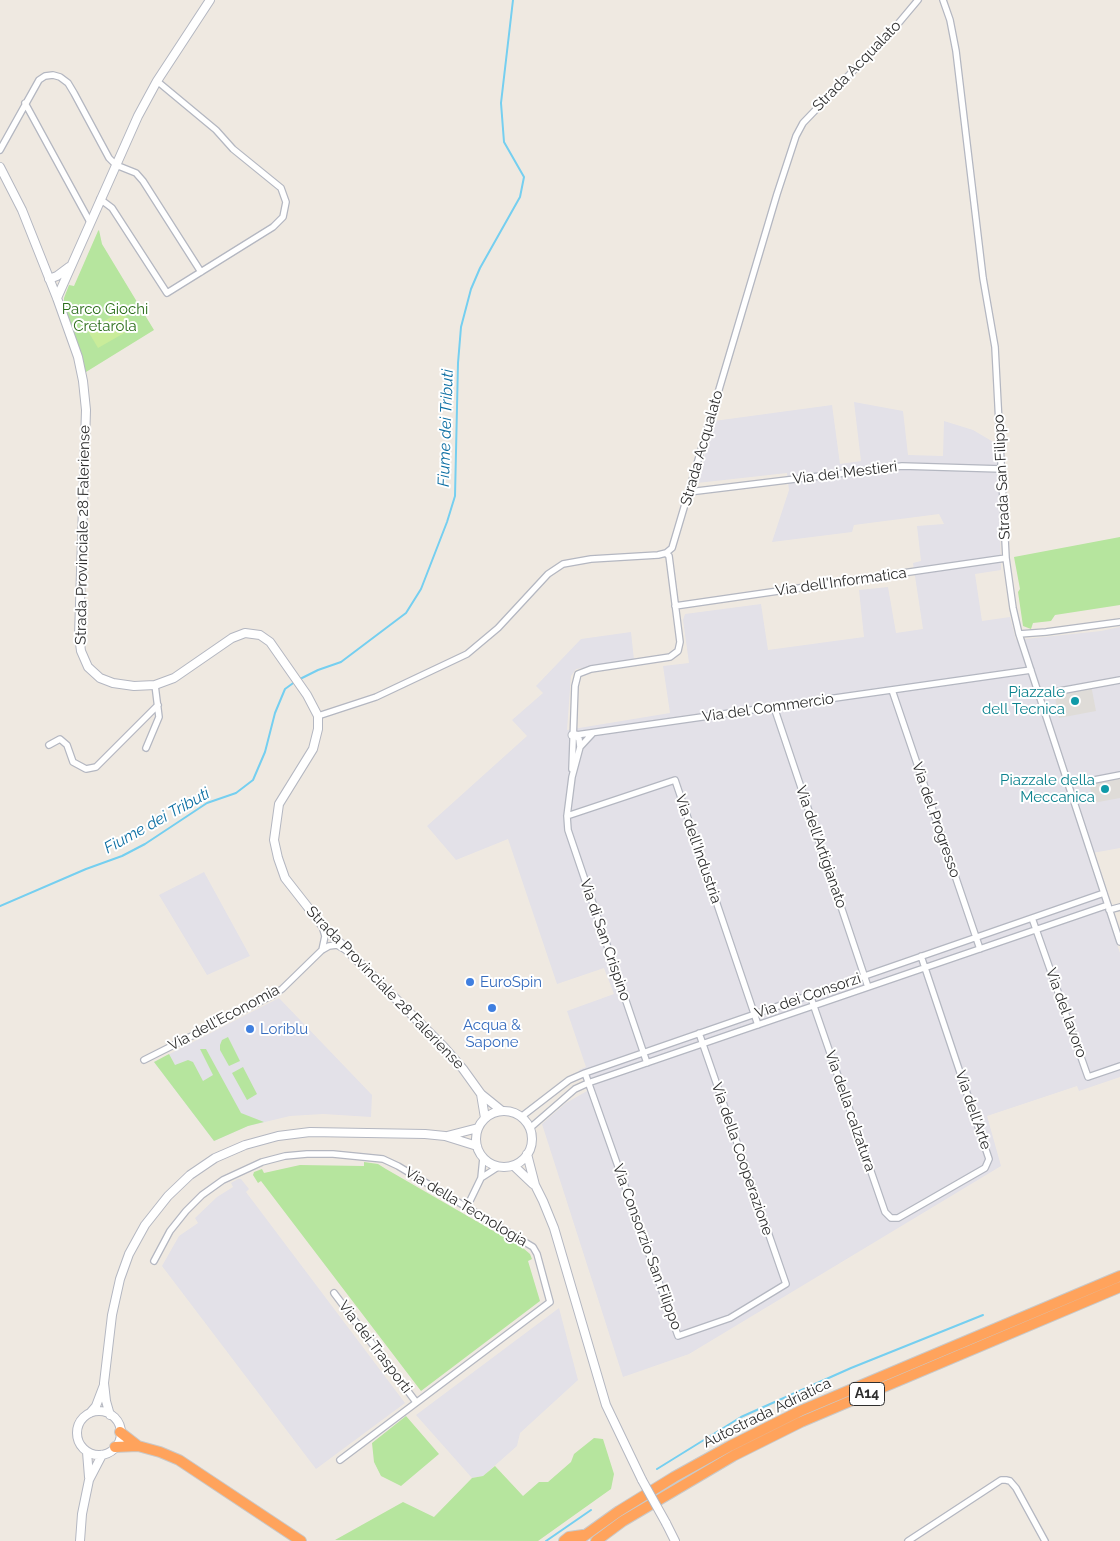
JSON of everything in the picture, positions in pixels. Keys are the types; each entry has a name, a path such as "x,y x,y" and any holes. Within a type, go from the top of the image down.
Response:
{"highway":[{"name":"Autostrada Adriatica","path":"577,1541 674,1477 800,1411 1120,1276"},
{"name":"Autostrada Adriatica","path":"596,1541 623,1521 733,1456 801,1422 1120,1287"},
{"path":"120,1432 138,1446"},
{"path":"115,1447 138,1446 179,1460 302,1541"},
{"path":"604,1541 623,1521"},
{"path":"564,1541 569,1537 586,1534"}],"main road":[{"path":"57,298 138,116 157,81 210,0"},
{"name":"Strada Provinciale 28 Faleriense","path":"0,167 22,210 57,298 78,357 83,381 86,410 79,636 81,651 88,667 100,678 113,683 155,685 174,678 232,638 245,633 260,635 270,642 307,695 318,716 318,729 313,749 279,804 274,840 285,878 321,924 452,1056 481,1094 502,1111"},
{"path":"50,282 71,266"},
{"path":"50,282 59,284 64,281"},
{"name":"Strada Provinciale 28 Faleriense","path":"481,1094 485,1118"},
{"path":"502,1111 521,1117 530,1128 532,1137 531,1146 527,1154 522,1161 514,1166 498,1167 490,1164 483,1158 477,1146 478,1128 485,1118 502,1111"},
{"path":"446,1136 478,1128"},
{"path":"102,1455 87,1452 78,1442 77,1435 80,1422 96,1406 104,1383 112,1315 120,1279 145,1225 168,1196 190,1175 215,1158 245,1145 278,1136 310,1132 446,1136 477,1146"},
{"path":"527,1154 535,1185 554,1228 606,1405 642,1480 675,1541"},
{"path":"514,1166 535,1185"},
{"path":"104,1383 110,1415"},
{"path":"89,1480 102,1455 118,1443 120,1432 115,1419 110,1415 97,1411 90,1413"},
{"path":"80,1541 82,1514 89,1480 87,1452"}],"street":[{"name":"Strada Acqualato","path":"666,552 672,548 675,541 777,194 799,129 897,25 918,0"},
{"name":"Strada San Filippo","path":"943,0 950,20 956,51 983,278 995,347 1009,586 1019,634 1120,942"},
{"path":"0,150 39,80 45,76 53,75 60,77 71,88 109,158 116,165 136,173 143,181 201,272"},
{"path":"100,200 112,208 167,293 273,227 283,217 286,202 281,188 233,149 216,130 157,81"},
{"path":"25,104 90,222"},
{"name":"Via dei Mestieri","path":"689,492 902,466 1002,469"},
{"path":"318,716 376,697 467,654 491,634 548,574 563,564 590,559 646,557 666,552 669,556 680,642 678,651 675,655 585,670 578,674 575,686 572,777 567,816"},
{"name":"Via dell'Informatica","path":"675,606 1006,558"},
{"path":"1019,634 1120,622"},
{"name":"Via del Commercio","path":"574,735 1031,670"},
{"path":"1054,692 1120,680"},
{"path":"146,748 159,717 155,685"},
{"name":"Via del Progresso","path":"892,690 980,949"},
{"path":"49,746 60,739 67,745 73,762 86,769 96,767 158,705"},
{"name":"Via dell'Artigianato","path":"774,707 868,987"},
{"path":"580,747 593,733"},
{"path":"572,777 580,747 579,739 574,735"},
{"path":"1089,780 1120,775"},
{"name":"Via dell'Industria","path":"567,816 675,780 758,1025"},
{"name":"Via di San Crispino","path":"567,816 568,830 647,1063"},
{"name":"Via dei Consorzi","path":"521,1117 569,1080 585,1072 1104,893"},
{"name":"Via dei Consorzi","path":"530,1128 575,1089 588,1083 1036,930 1109,907 1120,907"},
{"name":"Via del lavoro","path":"1032,918 1088,1077 1120,1066"},
{"path":"321,924 327,944"},
{"path":"327,944 333,938 331,934"},
{"path":"327,944 346,949"},
{"name":"Via dell'Economia","path":"144,1060 273,996 327,944"},
{"name":"Via dell'Arte","path":"898,1218 985,1168 989,1159 921,956"},
{"name":"Via della calzatura","path":"810,995 885,1212 891,1218 898,1218"},
{"name":"Via della Cooperazione","path":"699,1033 786,1284"},
{"name":"Via Consorzio San Filippo","path":"585,1072 678,1336 730,1318 786,1284"},
{"name":"Via della Tecnologia","path":"154,1261 170,1231 202,1196 223,1180 262,1162 285,1156 333,1154 383,1159 398,1166 533,1248 537,1254 550,1302 340,1460"},
{"path":"467,1207 481,1178 483,1158"},
{"path":"481,1178 498,1167"},
{"name":"Via dei Trasporti","path":"334,1293 416,1402"},
{"path":"908,1541 1001,1480 1010,1481 1016,1488 1045,1541"}],"shaded area":[{"path":"854,402 903,411 908,455 943,456 944,421 973,430 995,443 999,480 1001,570 975,574 982,621 1010,617 1016,640 1101,631 1120,627 1120,848 1087,854 1120,953 1120,1077 1079,1091 1077,1086 987,1116 1001,1166 689,1354 623,1377 542,1124 566,1103 587,1091 579,1070 586,1067 567,1011 614,994 604,968 557,984 508,839 456,860 427,826 527,736 512,720 543,693 536,686 581,639 631,632 634,660 576,669 571,676 567,730 670,713 663,666 689,663 683,620 685,614 761,604 768,650 864,637 859,590 888,587 896,633 923,629 913,563 921,561 917,526 944,524 939,514 854,525 852,532 772,542 789,490 787,473 697,483 714,421 832,405 840,464 861,461"},
{"name":"Piazzale dell Tecnica","path":"1091,685 1096,711 1059,718 1054,692"},
{"name":"Piazzale della Meccanica","path":"1120,775 1120,798 1093,803 1089,781"},
{"path":"204,872 250,956 207,975 159,895"},
{"path":"279,998 372,1095 371,1117 323,1114 290,1116 248,1126 214,1141 154,1062"},
{"path":"241,1179 249,1189 246,1192 405,1403 316,1469 162,1266 179,1236 198,1223 195,1218 217,1197 233,1187 231,1183"},
{"path":"559,1308 578,1380 520,1433 517,1446 483,1476 472,1478 416,1415"}],"green space":[{"name":"Parco Giochi Cretarola","path":"99,230 102,244 154,330 86,372 64,307 64,298 69,285 74,286"},
{"path":"122,310 133,328 98,348 88,331"},
{"path":"1120,537 1120,605 1055,615 1051,621 1033,623 1031,629 1023,626 1018,592 1020,589 1014,557"},
{"path":"228,1037 240,1061 229,1066 220,1050 222,1040"},
{"path":"200,1049 206,1049 241,1113 264,1122 248,1126 214,1141 154,1062 169,1054 175,1065 188,1060 193,1062 203,1081 213,1075"},
{"path":"243,1067 257,1094 247,1100 232,1073"},
{"path":"364,1162 378,1164 523,1248 530,1254 532,1259 528,1261 540,1301 421,1391 261,1181 258,1183 253,1175 254,1172 262,1169 264,1173 300,1165 364,1166"},
{"path":"406,1416 439,1454 401,1486 381,1476 374,1462 372,1443"},
{"path":"594,1438 603,1439 614,1474 611,1489 538,1541 335,1540 403,1502 434,1517 472,1478 483,1476 495,1466 523,1496 539,1482 548,1482 571,1462 574,1454"}],"waterway":[{"name":"Fiume dei Tributi","path":"300,679 341,662 406,613 421,589 447,522 455,496 458,363 461,327 471,289 480,268 520,197 524,177 504,142 501,103 513,0"},
{"name":"Fiume dei Tributi","path":"0,906 86,869 122,856 145,844 207,803 236,793 253,780 265,752 275,713 285,689 296,681"},
{"path":"657,1469 741,1417 851,1368 983,1315"},
{"path":"546,1541 591,1510"}],"place":[{"name":"Piazzale dell Tecnica","path":"1075,701"},
{"name":"Piazzale della Meccanica","path":"1105,789"},
{"name":"EuroSpin","path":"470,982"},
{"name":"Acqua & Sapone","path":"492,1008"},
{"name":"Loriblu","path":"250,1029"}]}
